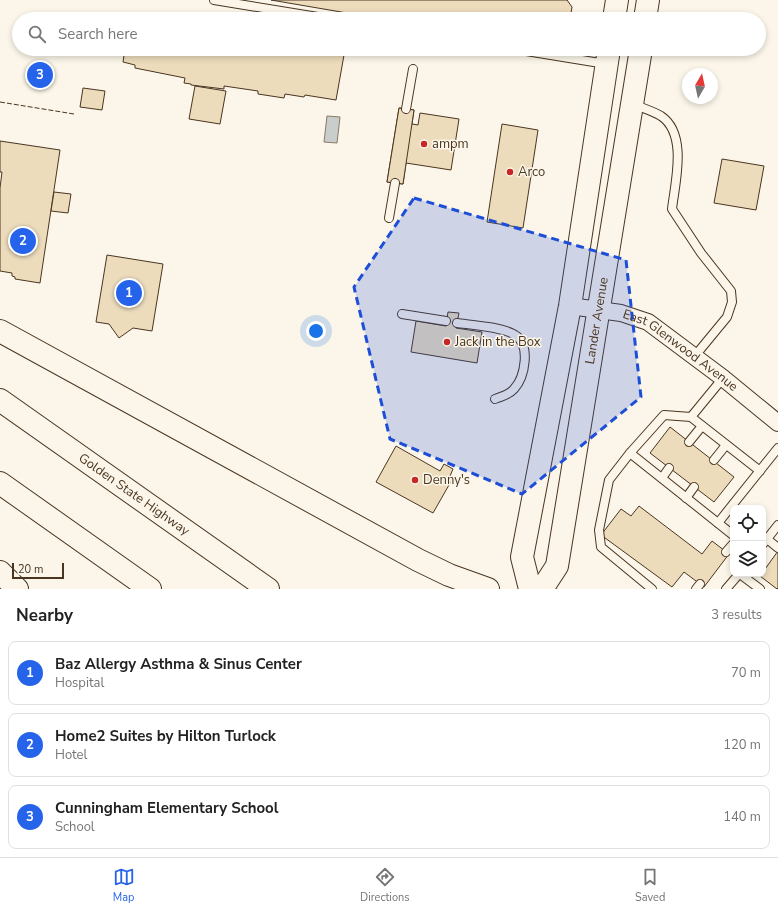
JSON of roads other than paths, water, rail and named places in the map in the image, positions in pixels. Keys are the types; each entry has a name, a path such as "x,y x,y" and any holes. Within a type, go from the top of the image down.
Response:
{"main road":[{"path":"615,12 617,0"},
{"path":"646,12 648,0"},
{"name":"Lander Avenue","path":"542,589 557,566 639,56"},
{"path":"530,589 522,557 570,306 608,57"},
{"path":"0,332 418,560 448,575 488,589"},
{"name":"Golden State Highway","path":"0,400 268,589"},
{"path":"0,483 150,589"},
{"path":"0,572 17,589"}],"street":[{"name":"East Glenwood Avenue","path":"570,306 631,315 648,322 724,378 778,423"}],"lane":[{"path":"214,0 287,12"},
{"path":"596,56 608,57"},
{"path":"406,109 413,69"},
{"path":"632,104 662,117 672,128 679,150 672,209 701,253 731,291 732,302 727,317 694,357"},
{"path":"389,218 395,183"},
{"path":"402,314 446,321"},
{"path":"457,323 512,333 523,343 524,354 519,382 510,393 495,399"},
{"path":"691,417 724,378"},
{"path":"652,589 601,547 598,530 609,480 664,414 691,417 760,471"},
{"path":"689,442 702,426"},
{"path":"714,460 726,445"},
{"path":"718,523 778,448"},
{"path":"630,453 730,533"},
{"path":"662,478 669,468"},
{"path":"686,498 694,487"},
{"path":"766,540 778,525"},
{"path":"766,542 778,548"},
{"path":"726,552 730,547"},
{"path":"726,589 736,577"},
{"path":"743,577 760,589"}],"place":[{"name":"Cunningham Elementary School","path":"40,75"},
{"name":"ampm","path":"424,144"},
{"name":"Arco","path":"510,172"},
{"name":"Home2 Suites by Hilton Turlock","path":"23,241"},
{"name":"Baz Allergy Asthma & Sinus Center","path":"129,293"},
{"name":"Jack in the Box","path":"447,342"},
{"name":"Denny's","path":"415,480"}]}
